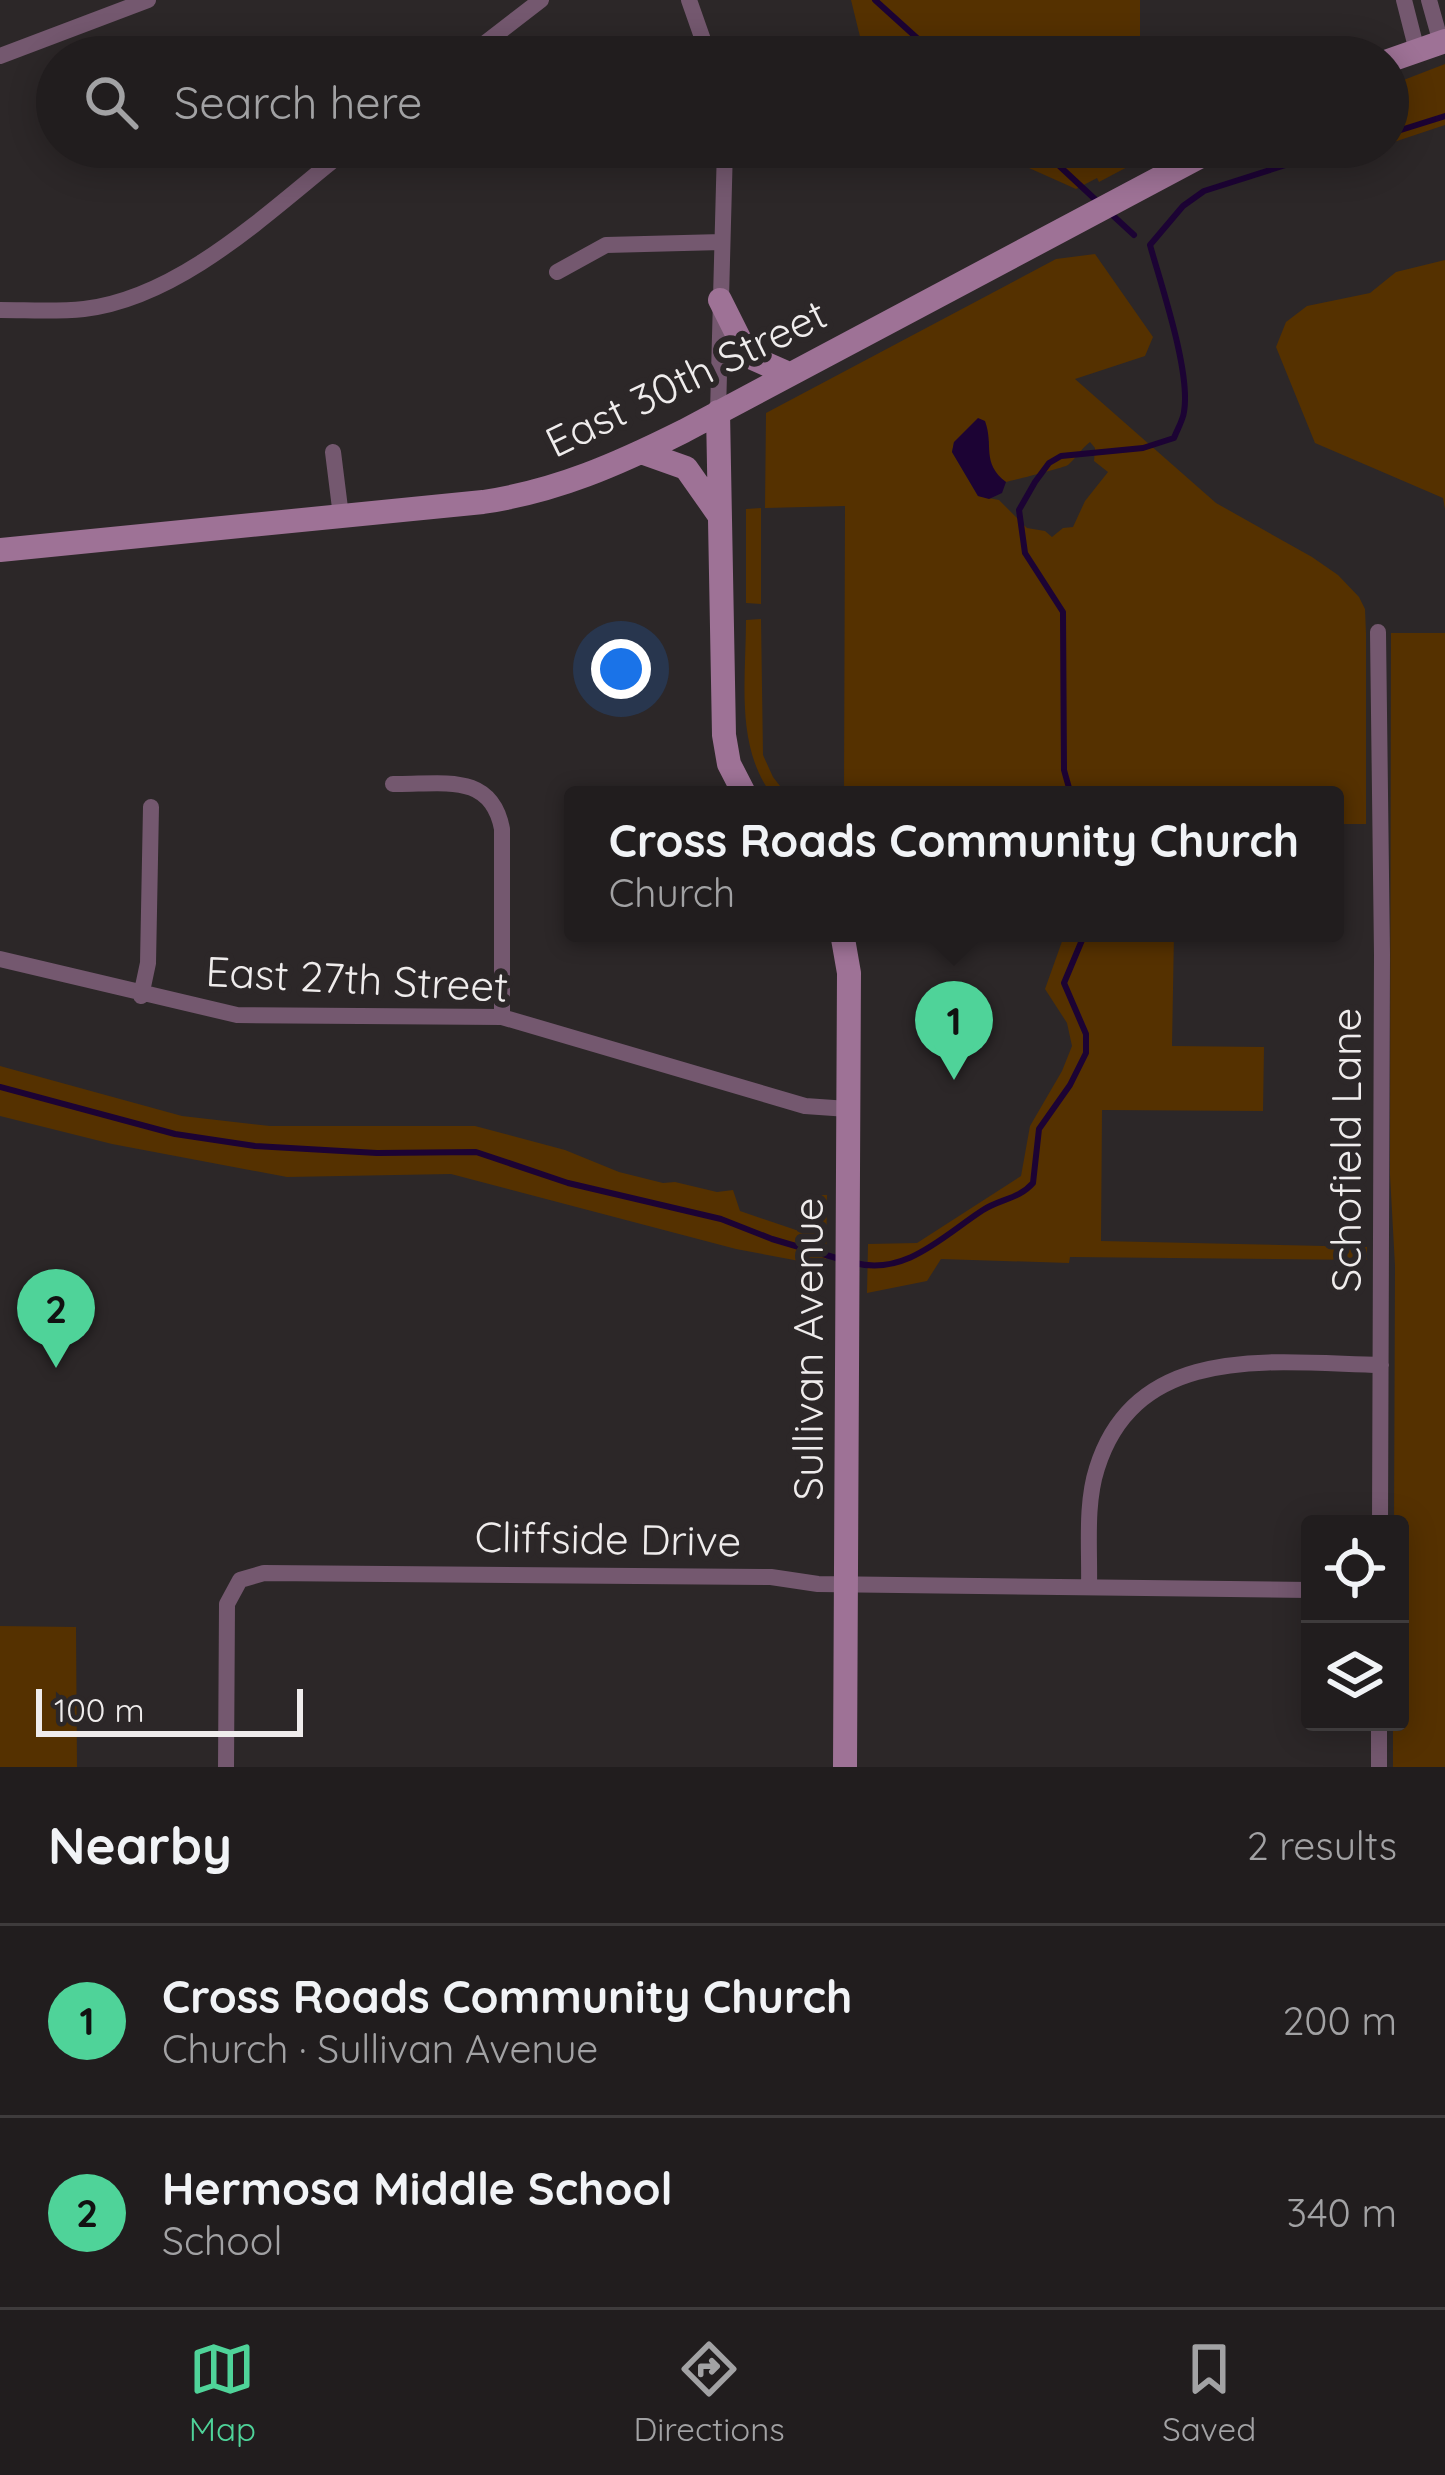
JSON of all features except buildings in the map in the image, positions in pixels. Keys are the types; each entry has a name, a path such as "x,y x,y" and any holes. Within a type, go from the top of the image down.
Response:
{"main road":[{"name":"East 30th Street","path":"0,550 532,493 588,476 1178,168"},
{"path":"720,300 748,356 789,374"},
{"path":"718,412 724,735 729,764 740,786"},
{"path":"641,452 686,468 720,517"},
{"name":"Sullivan Avenue","path":"844,942 849,974 845,1767"}],"street":[{"path":"53,36 148,0"},
{"path":"494,36 541,0"},
{"path":"689,0 702,36"},
{"path":"1404,0 1434,45"},
{"path":"1429,0 1434,45"},
{"path":"0,56 36,42"},
{"path":"0,310 85,309 161,285 205,260 323,168"},
{"path":"718,412 724,168"},
{"path":"557,272 606,245 722,242"},
{"path":"333,452 341,516"},
{"name":"Schofield Lane","path":"1378,632 1380,1515"},
{"path":"393,784 461,785 482,790 498,805 502,1017"},
{"path":"141,996 148,963 151,808"},
{"name":"East 27th Street","path":"0,959 141,996 263,1018 502,1017 805,1106 848,1109"},
{"path":"1089,1587 1096,1468 1115,1430 1143,1400 1185,1374 1222,1365 1382,1365"},
{"name":"Cliffside Drive","path":"226,1767 227,1604 239,1580 264,1573 770,1577 846,1584 1301,1590"},
{"path":"1379,1731 1379,1767"}],"shaded area":[{"path":"851,0 1140,0 1140,36 860,36"},
{"path":"1445,64 1445,125 1409,137 1409,78"},
{"path":"1029,168 1125,168 1099,182 1097,178 1076,189"},
{"path":"1095,254 1153,337 1145,356 1075,379 1216,503 1338,575 1365,609 1366,824 1344,824 1344,786 844,786 845,506 765,508 766,413 1056,259","holes":["989,441 987,453 996,474 1006,482 1068,465 1090,442 1095,448 1094,461 1108,472 1085,501 1073,527 1052,537 1027,528 999,500 978,496 952,452 954,442"]},
{"path":"1445,260 1445,509 1443,498 1315,443 1276,347 1286,322 1307,306 1370,293 1396,272"},
{"path":"978,418 985,421 993,468 1006,482 1002,493 989,499 978,496 952,452 954,442"},
{"path":"761,508 761,604 746,603 746,509"},
{"path":"761,619 763,755 780,786 766,786 752,755 744,688 746,620"},
{"path":"1391,633 1445,633 1445,1767 1393,1767 1393,1731 1409,1731 1409,1515 1394,1515 1395,1266 1390,1175"},
{"path":"1062,942 1174,942 1172,1046 1264,1047 1263,1111 1102,1110 1101,1241 1367,1247 1367,1260 1070,1257 1069,1263 941,1259 927,1281 867,1293 868,1244 917,1243 1021,1176 1030,1126 1072,1046 1067,1023 1045,989"},
{"path":"0,1066 182,1116 270,1126 475,1126 663,1183 733,1190 740,1211 796,1230 809,1195 827,1195 826,1266 736,1249 451,1174 287,1177 112,1144 0,1116"},
{"path":"0,1626 76,1627 77,1767 0,1767"}],"waterway":[{"path":"875,0 915,36"},
{"path":"1409,127 1445,116"},
{"path":"1062,168 1098,202"},
{"path":"1068,786 1064,770 1063,612 1025,553 1019,510 1049,463 1061,456 1143,448 1174,438 1184,412 1183,375 1150,245 1183,206 1204,191 1276,168"},
{"path":"1108,211 1134,235"},
{"path":"855,1263 891,1264 908,1259 1033,1183 1039,1129 1086,1053 1086,1034 1064,983 1081,942"},
{"path":"0,1087 175,1134 255,1146 377,1153 476,1152 568,1183 721,1219 843,1260"}],"place":[{"name":"Cross Roads Community Church","path":"954,1080"},
{"name":"Hermosa Middle School","path":"56,1368"}]}
